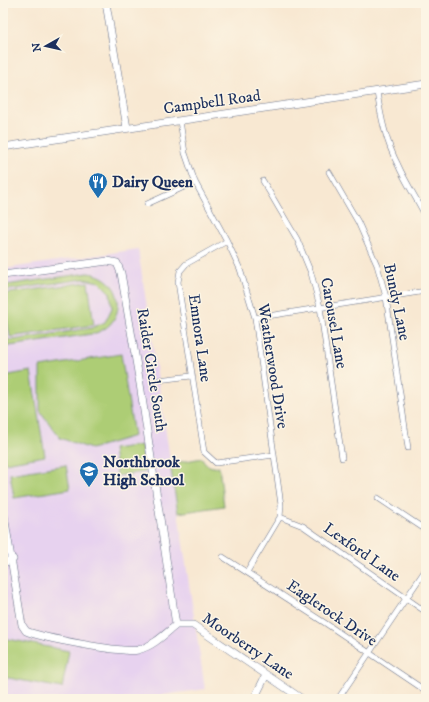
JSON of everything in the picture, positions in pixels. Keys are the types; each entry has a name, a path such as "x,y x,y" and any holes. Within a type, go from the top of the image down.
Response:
{"street":[{"path":"106,3 127,128"},
{"name":"Campbell Road","path":"3,147 426,84"},
{"path":"377,92 381,120 390,147 406,181 426,216"},
{"name":"Weatherwood Drive","path":"180,121 185,153 195,182 227,241 240,269 255,318 282,505 280,517 247,572"},
{"name":"Bundy Lane","path":"329,172 358,222 377,265 386,297 408,448"},
{"name":"Carousel Lane","path":"263,181 297,239 311,273 320,307 342,458"},
{"path":"146,204 195,182"},
{"name":"Emnora Lane","path":"227,241 186,264 180,270 178,282 204,452 216,462 274,455"},
{"name":"Raider Circle South","path":"3,275 108,261 117,263 121,273 140,384 176,625"},
{"path":"255,318 426,291"},
{"path":"158,380 192,376"},
{"path":"378,498 426,530"},
{"path":"3,509 13,559 22,624 26,631 91,645 132,650 149,646 176,625"},
{"name":"Lexford Lane","path":"280,517 303,526 426,612"},
{"name":"Eaglerock Drive","path":"223,557 426,691"},
{"path":"3,563 13,559"},
{"path":"338,699 426,569"},
{"name":"Moorberry Lane","path":"176,625 193,625 302,699"},
{"path":"254,699 266,675"}],"shaded area":[{"name":"Northbrook High School","path":"138,249 205,689 136,699 3,699 3,269"}],"green space":[{"path":"88,273 101,276 110,283 116,292 118,302 117,312 112,322 104,329 92,334 3,347 3,339 13,340 91,328 105,322 112,308 110,293 99,282 84,279 3,291 3,285"},
{"path":"88,282 94,325 10,337 3,294"},
{"path":"121,354 134,436 91,449 60,438 40,411 40,367"},
{"path":"31,371 45,456 5,463 3,453 3,376"},
{"path":"141,445 145,472 117,476 113,449"},
{"path":"202,458 209,466 219,467 224,506 178,513 170,464"},
{"path":"66,465 70,489 14,498 10,474"},
{"path":"3,638 69,651 62,688 3,677"}],"place":[{"name":"Dairy Queen","path":"98,199"},
{"name":"Northbrook High School","path":"89,488"}]}
